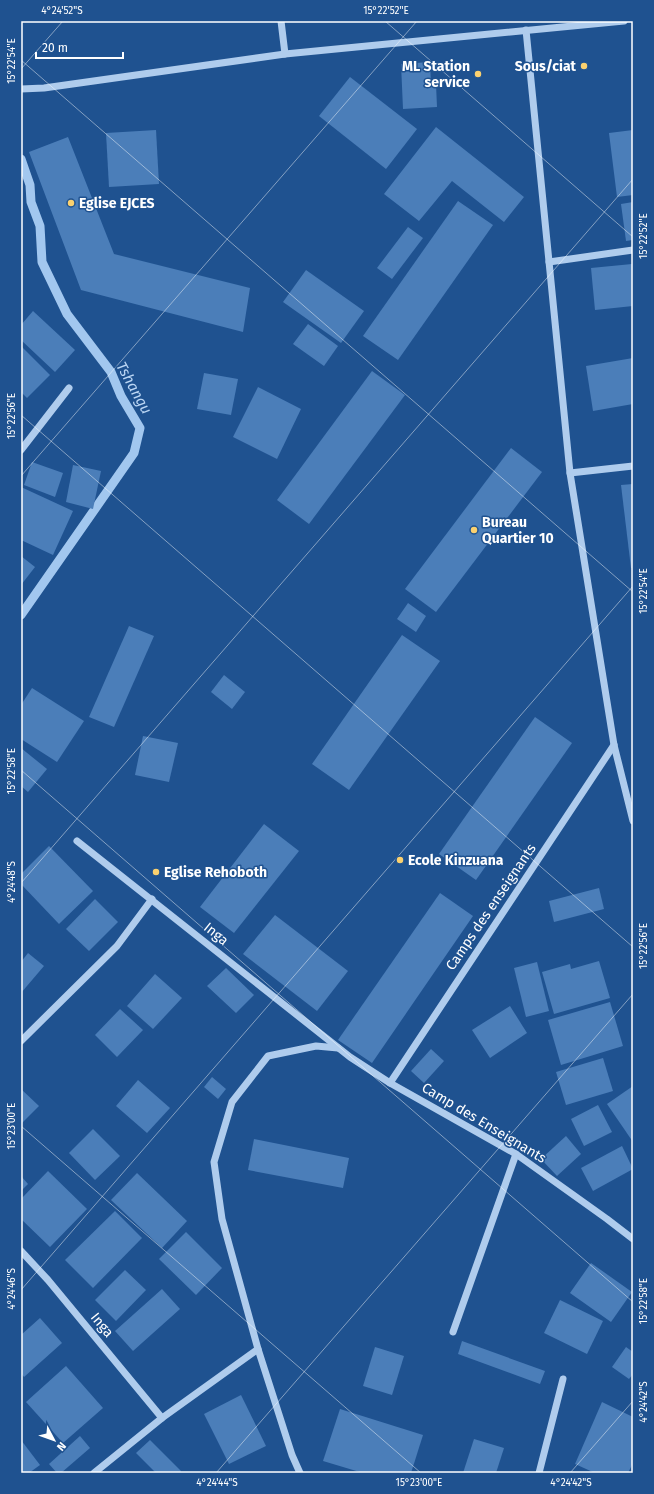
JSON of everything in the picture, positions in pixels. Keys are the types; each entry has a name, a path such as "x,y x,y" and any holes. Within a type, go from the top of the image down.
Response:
{"street":[{"path":"281,21 285,54"},
{"path":"21,89 44,88 285,54 624,21"},
{"path":"526,30 570,473 614,745 633,821"},
{"path":"550,262 633,250"},
{"path":"21,450 69,388"},
{"path":"570,473 633,466"},
{"name":"Camps des enseignants","path":"390,1083 614,745"},
{"name":"Inga","path":"77,841 338,1048"},
{"path":"21,1040 117,946 152,899"},
{"path":"300,1473 292,1455 258,1350 222,1219 214,1162 232,1102 268,1056 316,1046 338,1048"},
{"name":"Camp des Enseignants","path":"338,1048 390,1083 516,1154 607,1218 633,1239"},
{"path":"453,1332 516,1154"},
{"name":"Inga","path":"21,1251 48,1280 162,1418"},
{"path":"94,1473 162,1418 258,1350"},
{"path":"539,1473 563,1379"}],"building":[{"path":"430,62 431,85 436,84 437,107 403,109 401,64"},
{"path":"350,77 417,129 386,169 319,116"},
{"path":"436,127 524,197 504,222 452,181 419,221 384,194"},
{"path":"156,130 159,184 109,187 106,133"},
{"path":"633,130 633,195 617,197 609,133"},
{"name":"Eglise EJCES","path":"68,137 114,254 250,288 243,332 81,290 29,152"},
{"path":"458,201 493,225 398,360 363,336"},
{"path":"633,202 633,240 626,241 621,204"},
{"path":"408,227 423,238 392,279 377,268"},
{"path":"632,264 633,306 595,310 591,268"},
{"path":"306,270 364,311 341,343 283,302"},
{"path":"33,311 75,350 55,372 21,340 21,325"},
{"path":"308,324 338,346 324,366 293,344"},
{"path":"21,346 50,375 27,398 21,392"},
{"path":"633,358 633,404 593,411 586,366"},
{"path":"372,371 405,395 309,524 277,500"},
{"path":"204,373 238,379 231,415 197,409"},
{"path":"258,387 301,409 277,459 233,437"},
{"name":"Bureau Quartier 10","path":"511,448 542,472 436,612 405,589"},
{"path":"32,462 63,473 55,497 24,485"},
{"path":"73,465 101,471 93,509 66,502"},
{"path":"633,484 633,568 631,568 621,485"},
{"path":"21,487 73,511 53,555 21,540"},
{"path":"21,556 35,567 21,585"},
{"path":"408,603 426,616 416,632 397,619"},
{"path":"129,626 154,636 114,727 89,717"},
{"path":"402,635 440,661 349,790 312,764"},
{"path":"224,675 245,692 232,709 211,692"},
{"path":"32,688 84,721 57,762 21,739 21,705"},
{"path":"535,717 572,743 476,880 439,854"},
{"path":"143,736 178,743 169,782 135,775"},
{"path":"21,748 47,769 28,792 21,786"},
{"path":"264,824 299,851 234,933 200,907"},
{"path":"49,846 93,891 59,924 21,884 21,874"},
{"path":"599,888 604,909 554,922 549,901"},
{"path":"440,893 473,916 372,1063 338,1040"},
{"path":"95,899 118,922 89,951 66,929"},
{"path":"275,915 348,971 317,1011 243,954"},
{"path":"28,953 44,966 21,993 21,962"},
{"path":"599,961 610,998 554,1014 542,972 570,964 571,969"},
{"path":"537,962 549,1011 526,1017 514,968"},
{"path":"226,968 254,995 236,1013 207,986"},
{"path":"155,974 182,998 153,1029 127,1006"},
{"path":"610,1002 623,1046 561,1065 548,1020"},
{"path":"510,1006 527,1033 490,1058 472,1030"},
{"path":"120,1009 143,1030 117,1057 95,1035"},
{"path":"431,1049 444,1061 424,1083 411,1071"},
{"path":"603,1058 613,1091 566,1105 556,1072"},
{"path":"212,1077 226,1089 218,1099 204,1087"},
{"path":"138,1080 170,1108 147,1133 116,1106"},
{"path":"633,1086 633,1142 607,1104"},
{"path":"21,1089 39,1106 21,1124"},
{"path":"598,1105 612,1132 584,1146 571,1119"},
{"path":"93,1129 120,1156 95,1180 69,1153"},
{"path":"566,1136 581,1154 557,1176 541,1159"},
{"path":"254,1139 349,1158 343,1188 248,1170"},
{"path":"622,1146 633,1169 593,1191 581,1168"},
{"path":"48,1171 87,1209 50,1247 21,1219 21,1199"},
{"path":"137,1173 187,1221 162,1248 111,1200"},
{"path":"21,1176 28,1184 21,1191"},
{"path":"115,1211 142,1238 93,1288 65,1260"},
{"path":"186,1232 222,1268 196,1295 159,1259"},
{"path":"591,1263 632,1292 611,1322 570,1293"},
{"path":"125,1270 146,1290 116,1321 95,1300"},
{"path":"162,1289 180,1309 133,1351 115,1331"},
{"path":"560,1300 603,1321 587,1354 544,1333"},
{"path":"40,1318 62,1343 24,1377 21,1373 21,1335"},
{"path":"462,1341 545,1371 540,1384 458,1354"},
{"path":"375,1347 404,1356 392,1395 363,1386"},
{"path":"626,1347 633,1352 633,1374 629,1379 612,1367"},
{"path":"66,1366 103,1408 63,1443 26,1402"},
{"path":"241,1395 266,1446 229,1464 204,1414"},
{"path":"602,1402 633,1417 633,1463 628,1473 595,1473 575,1464"},
{"path":"340,1409 423,1435 411,1473 363,1473 323,1461"},
{"path":"80,1436 90,1448 61,1473 57,1473 49,1464"},
{"path":"474,1439 504,1448 496,1473 463,1473"},
{"path":"21,1440 40,1465 29,1473 21,1473"},
{"path":"150,1440 181,1471 180,1473 156,1473 136,1453"}],"waterway":[{"name":"Tshangu","path":"21,159 30,185 31,202 40,226 42,262 67,314 111,372 121,396 140,428 134,453 21,615"}],"place":[{"name":"Sous/ciat","path":"584,66"},
{"name":"ML Station service","path":"478,74"},
{"name":"Eglise EJCES","path":"71,203"},
{"name":"Bureau Quartier 10","path":"474,530"},
{"name":"Ecole Kinzuana","path":"400,860"},
{"name":"Eglise Rehoboth","path":"156,872"}]}
